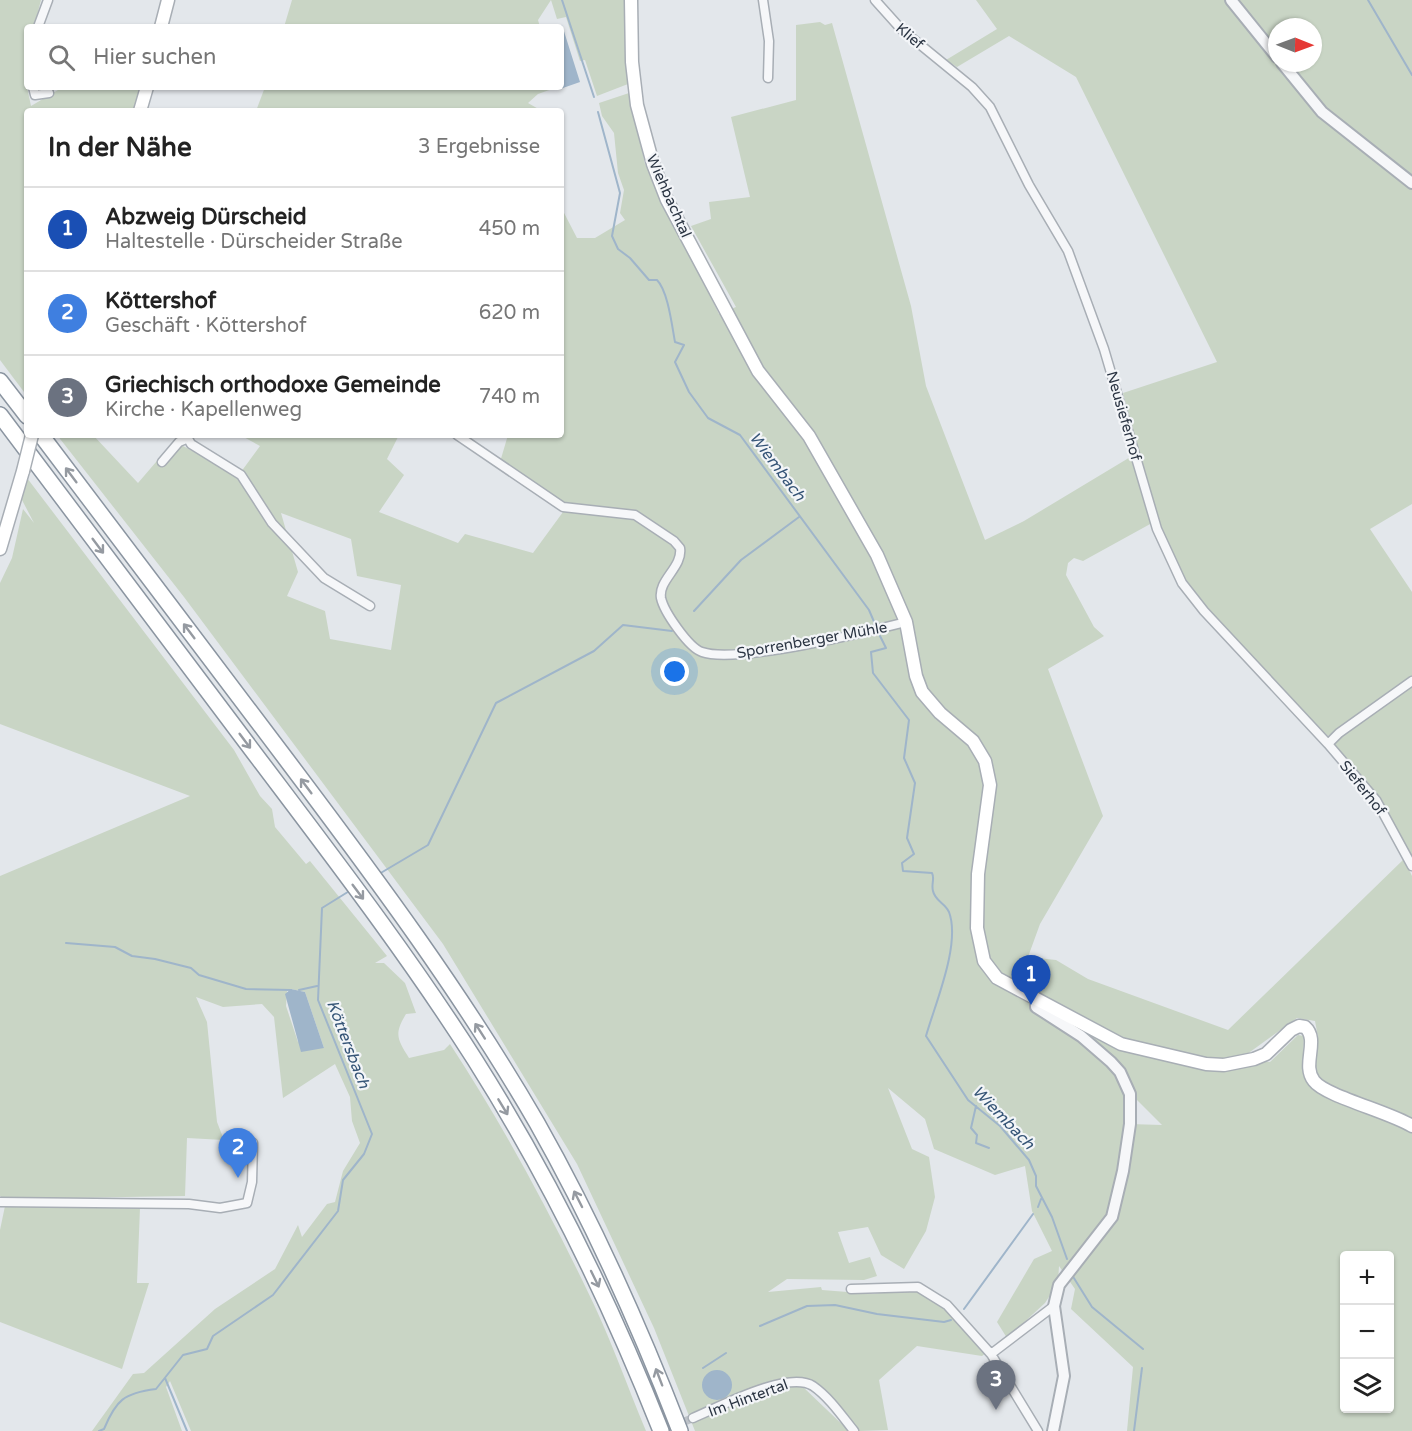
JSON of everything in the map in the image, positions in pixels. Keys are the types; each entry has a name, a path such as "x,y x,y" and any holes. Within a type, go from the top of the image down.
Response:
{"highway":[{"path":"0,381 24,412"},
{"path":"0,415 415,970 495,1093 564,1216 608,1305 661,1431"},
{"path":"43,438 342,833 432,957 517,1090 571,1186 635,1318 680,1431"}],"main road":[{"path":"162,24 168,0"},
{"name":"Wiehbachtal","path":"631,0 633,78 647,145 667,200 758,371 794,414 839,486 885,571 906,622 916,676 922,692 940,713 973,741 980,750 989,773 990,785 982,836 977,901 979,945 984,961 997,978 1121,1044 1206,1064 1224,1065 1254,1059 1266,1054 1291,1030 1299,1026 1305,1028 1311,1036 1309,1072 1317,1084 1393,1115 1412,1126"},
{"path":"141,108 146,90"},
{"path":"0,549 31,438"}],"street":[{"path":"39,24 48,0"},
{"path":"763,0 769,41 768,78"},
{"name":"Klief","path":"875,0 901,29 950,68"},
{"path":"1231,0 1268,46"},
{"name":"Neusieferhof","path":"950,68 990,107 1029,185 1077,270 1104,349 1157,529 1175,571 1204,611 1328,744"},
{"path":"1289,72 1322,112 1412,183"},
{"path":"34,90 35,95 39,96 50,93"},
{"path":"162,462 185,438"},
{"path":"187,438 241,475 272,523 324,578 370,606"},
{"name":"Sporrenberger Mühle","path":"462,438 563,507 635,515 674,541 680,548 680,558 662,589 662,599 680,631 702,652 730,655 749,653 845,636 906,622"},
{"path":"1328,744 1339,733 1412,681"},
{"name":"Sieferhof","path":"1328,744 1376,800 1412,866"},
{"path":"1036,998 1036,1007 1081,1036 1111,1062 1124,1078 1130,1094 1130,1124 1123,1171 1112,1217 1066,1275 1059,1286 1054,1306 1064,1376 1053,1431"},
{"path":"0,1202 189,1204 220,1208 247,1203 252,1182 252,1143"},
{"path":"851,1289 918,1287 947,1305 991,1354 1038,1431"},
{"path":"991,1354 1054,1306"},
{"name":"Im Hintertal","path":"693,1418 776,1385 797,1381 807,1383 820,1392 854,1431"}],"green space":[{"path":"0,0 41,0 35,24 24,24 24,90 28,90 31,106 58,90 139,90 135,108 24,108 24,392 0,360"},
{"path":"292,0 551,0 538,20 539,24 285,24"},
{"path":"551,0 624,0 628,84 597,96 585,60 580,61 566,17 557,19"},
{"path":"976,0 1412,0 1412,504 1370,529 1412,592 1412,676 1328,736 1270,681 1192,593 1159,528 1123,393 1217,362 1076,77 1009,36 957,67 946,60 997,29"},
{"path":"832,23 911,306 926,386 985,540 1024,521 1132,456 1152,523 1083,561 1074,558 1068,563 1066,575 1094,627 1104,636 1048,669 1103,816 1040,924 1028,957 1056,960 1088,979 1228,1030 1404,859 1412,876 1412,1431 1127,1431 1133,1367 1071,1309 1075,1289 1059,1266 1058,1283 1045,1303 1007,1338 997,1322 1034,1259 1052,1251 1032,1211 1025,1166 995,1175 934,1149 925,1119 888,1088 912,1149 929,1157 935,1197 926,1231 904,1269 881,1255 868,1227 838,1232 849,1263 870,1257 877,1276 864,1280 787,1279 768,1292 821,1287 822,1290 873,1294 898,1290 917,1291 945,1307 986,1353 982,1356 917,1346 879,1380 888,1430 859,1431 817,1383 802,1386 849,1431 695,1431 654,1328 577,1164 443,944 184,597 59,438 96,438 138,483 174,441 238,476 260,446 245,438 398,438 387,459 404,475 379,512 458,543 465,534 533,553 563,512 634,519 678,550 681,544 635,512 566,506 500,462 507,438 564,438 564,213 577,238 595,238 625,220 620,213 624,190 618,173 614,133 602,116 599,103 629,93 645,164 719,314 736,307 691,226 711,219 709,202 750,197 731,117 796,100 796,25","holes":["281,513 351,539 357,576 401,585 391,650 330,639 325,611 287,596 298,572","1297,1018 1315,1021 1318,1037 1315,1072 1303,1059 1304,1036 1298,1035 1270,1062 1239,1060","1127,1073 1137,1100 1162,1125 1129,1124 1128,1173 1115,1195 1127,1104 1126,1090 1120,1077"]},
{"path":"264,90 549,90 538,94 528,103 537,108 257,108"},
{"path":"27,478 234,750 260,796 272,809 275,827 306,864 310,861 387,956 375,963 384,963 405,983 416,1013 406,1014 398,1036 409,1058 444,1050 450,1044 505,1134 555,1226 602,1323 646,1431 191,1431 170,1381 166,1387 182,1431 92,1431 133,1374 144,1373 215,1309 275,1269 298,1225 302,1237 327,1204 335,1202 343,1171 360,1143 352,1121 350,1097 335,1064 283,1098 274,1017 262,1004 223,1007 196,997 207,1022 217,1122 224,1140 187,1138 185,1196 4,1199 0,1196 0,876 190,796 0,724 0,583 12,558 23,509 34,523 22,500","holes":["291,989 305,992 324,1048 298,1042 286,1006 287,991"]},
{"path":"1412,683 1412,862 1388,814 1335,745 1340,735"},
{"path":"5,1206 140,1208 137,1283 149,1283 122,1369 0,1322 0,1230"}],"water":[{"path":"564,31 580,82 564,88"},
{"path":"291,989 305,992 324,1048 301,1052 285,994"},
{"path":"717,1370 728,1374 732,1385 728,1396 717,1400 706,1396 702,1385 706,1374"}],"waterway":[{"name":"Wiembach","path":"562,0 594,97"},
{"path":"1368,0 1412,75"},
{"name":"Wiembach","path":"598,112 620,193 612,236 618,249 630,258 649,280 657,280 661,285 669,309 675,342 684,345 675,362 689,392 708,418 740,435 869,610 875,624"},
{"name":"Köttersbach","path":"694,611 741,560 799,517"},
{"name":"Köttersbach","path":"379,874 428,845 496,703 594,651 623,625 672,631"},
{"name":"Wiembach","path":"880,636 886,648 871,652 873,673 909,720 904,758 915,783 907,838 914,854 902,863 903,871 932,873 934,894 949,912 952,925 949,957 926,1036 968,1100 1000,1126 1029,1160 1036,1176 1036,1186 1052,1217 1067,1259"},
{"name":"Köttersbach","path":"99,1431 104,1429 113,1411 122,1400 136,1393 156,1389 183,1355 207,1349 213,1336 273,1295 338,1211 343,1180 364,1154 372,1134 318,1000 322,908 351,890"},
{"path":"66,943 115,947 132,956 191,968 199,975 246,989 291,990"},
{"path":"299,990 317,986"},
{"path":"976,1106 971,1128 977,1135 976,1143 989,1148"},
{"path":"1038,1207 1041,1199"},
{"path":"964,1309 1033,1214"},
{"name":"Wiembach","path":"1072,1275 1092,1307 1143,1349"},
{"path":"760,1326 807,1306 835,1305 877,1314 944,1322 951,1320"},
{"path":"703,1368 726,1353"},
{"name":"Wiembach","path":"1134,1431 1142,1368"},
{"path":"165,1378 187,1431"}],"tunnel":[{"path":"661,1431 693,1418"}],"place":[{"name":"Abzweig Dürscheid","path":"1031,1005"},
{"name":"Köttershof","path":"238,1178"},
{"name":"Griechisch orthodoxe Gemeinde","path":"996,1410"}]}
